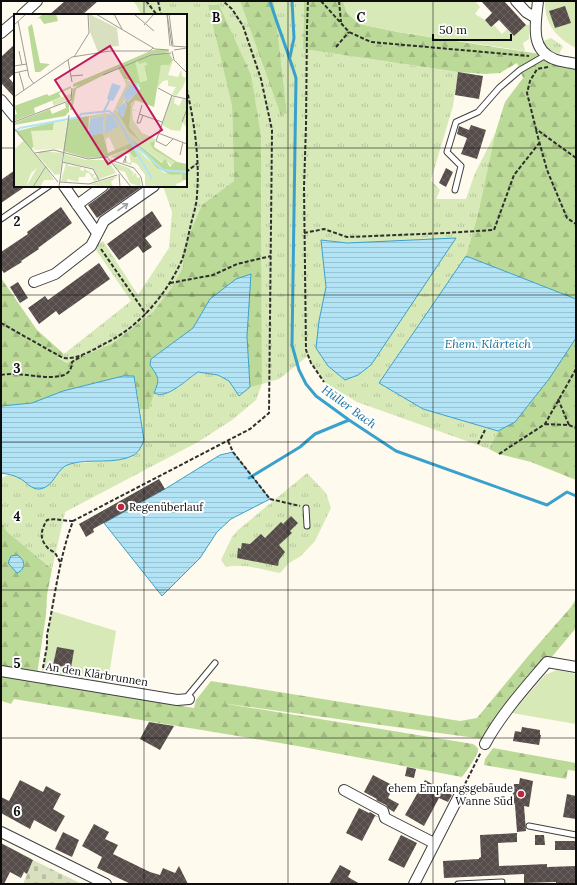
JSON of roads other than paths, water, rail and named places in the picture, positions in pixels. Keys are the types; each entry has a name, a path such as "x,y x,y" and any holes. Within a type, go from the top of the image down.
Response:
{"street":[{"path":"23,14 37,1"},
{"path":"516,1 526,12 536,18"},
{"path":"538,1 535,32 537,43 546,55 554,59 576,64"},
{"path":"1,33 14,22"},
{"path":"1,100 14,116"},
{"path":"65,187 97,233"},
{"path":"77,205 102,187"},
{"path":"34,282 55,274 90,246 104,220 153,187"},
{"path":"485,744 508,707 547,662 576,667"},
{"name":"An den Klärbrunnen","path":"1,671 177,700 187,699"},
{"path":"344,790 384,811 386,818 434,843"},
{"path":"414,884 461,792"},
{"path":"1,832 106,884"}],"lane":[{"path":"455,190 461,166 447,152 456,122 478,112 499,88 520,70 546,55"},
{"path":"1,219 48,187"},
{"path":"306,508 307,526"},
{"path":"187,699 215,663"},
{"path":"529,826 576,835"},
{"path":"458,884 502,882"}],"water":[{"path":"456,238 371,365 358,375 345,380 328,366 316,348 319,321 326,287 321,240 347,243"},
{"name":"Ehem. Klärteich","path":"466,256 576,299 576,338 549,379 515,422 498,431 423,409 379,383"},
{"path":"251,274 247,336 250,387 239,396 229,381 218,375 198,372 177,388 165,394 154,393 158,379 150,365 151,359 193,328 210,299 236,279"},
{"path":"123,376 134,376 144,440 136,454 119,460 85,461 70,464 62,469 49,485 40,489 34,488 22,479 15,476 1,473 1,406 32,403 63,391"},
{"path":"233,452 270,499 231,519 217,532 200,558 162,596 104,523 165,489 220,455"},
{"path":"17,555 22,559 24,564 22,569 17,573 8,563 11,556"}],"waterway":[{"name":"Hüller Bach","path":"270,1 296,78 292,345 299,370 306,384 316,396 396,451 547,505 567,492 576,496"},
{"path":"290,57 294,38 292,1"},
{"path":"249,478 300,447 315,434 349,420"}],"place":[{"name":"Regenüberlauf","path":"121,507"},
{"name":"ehem Empfangsgebäude Wanne Süd","path":"521,794"}]}
